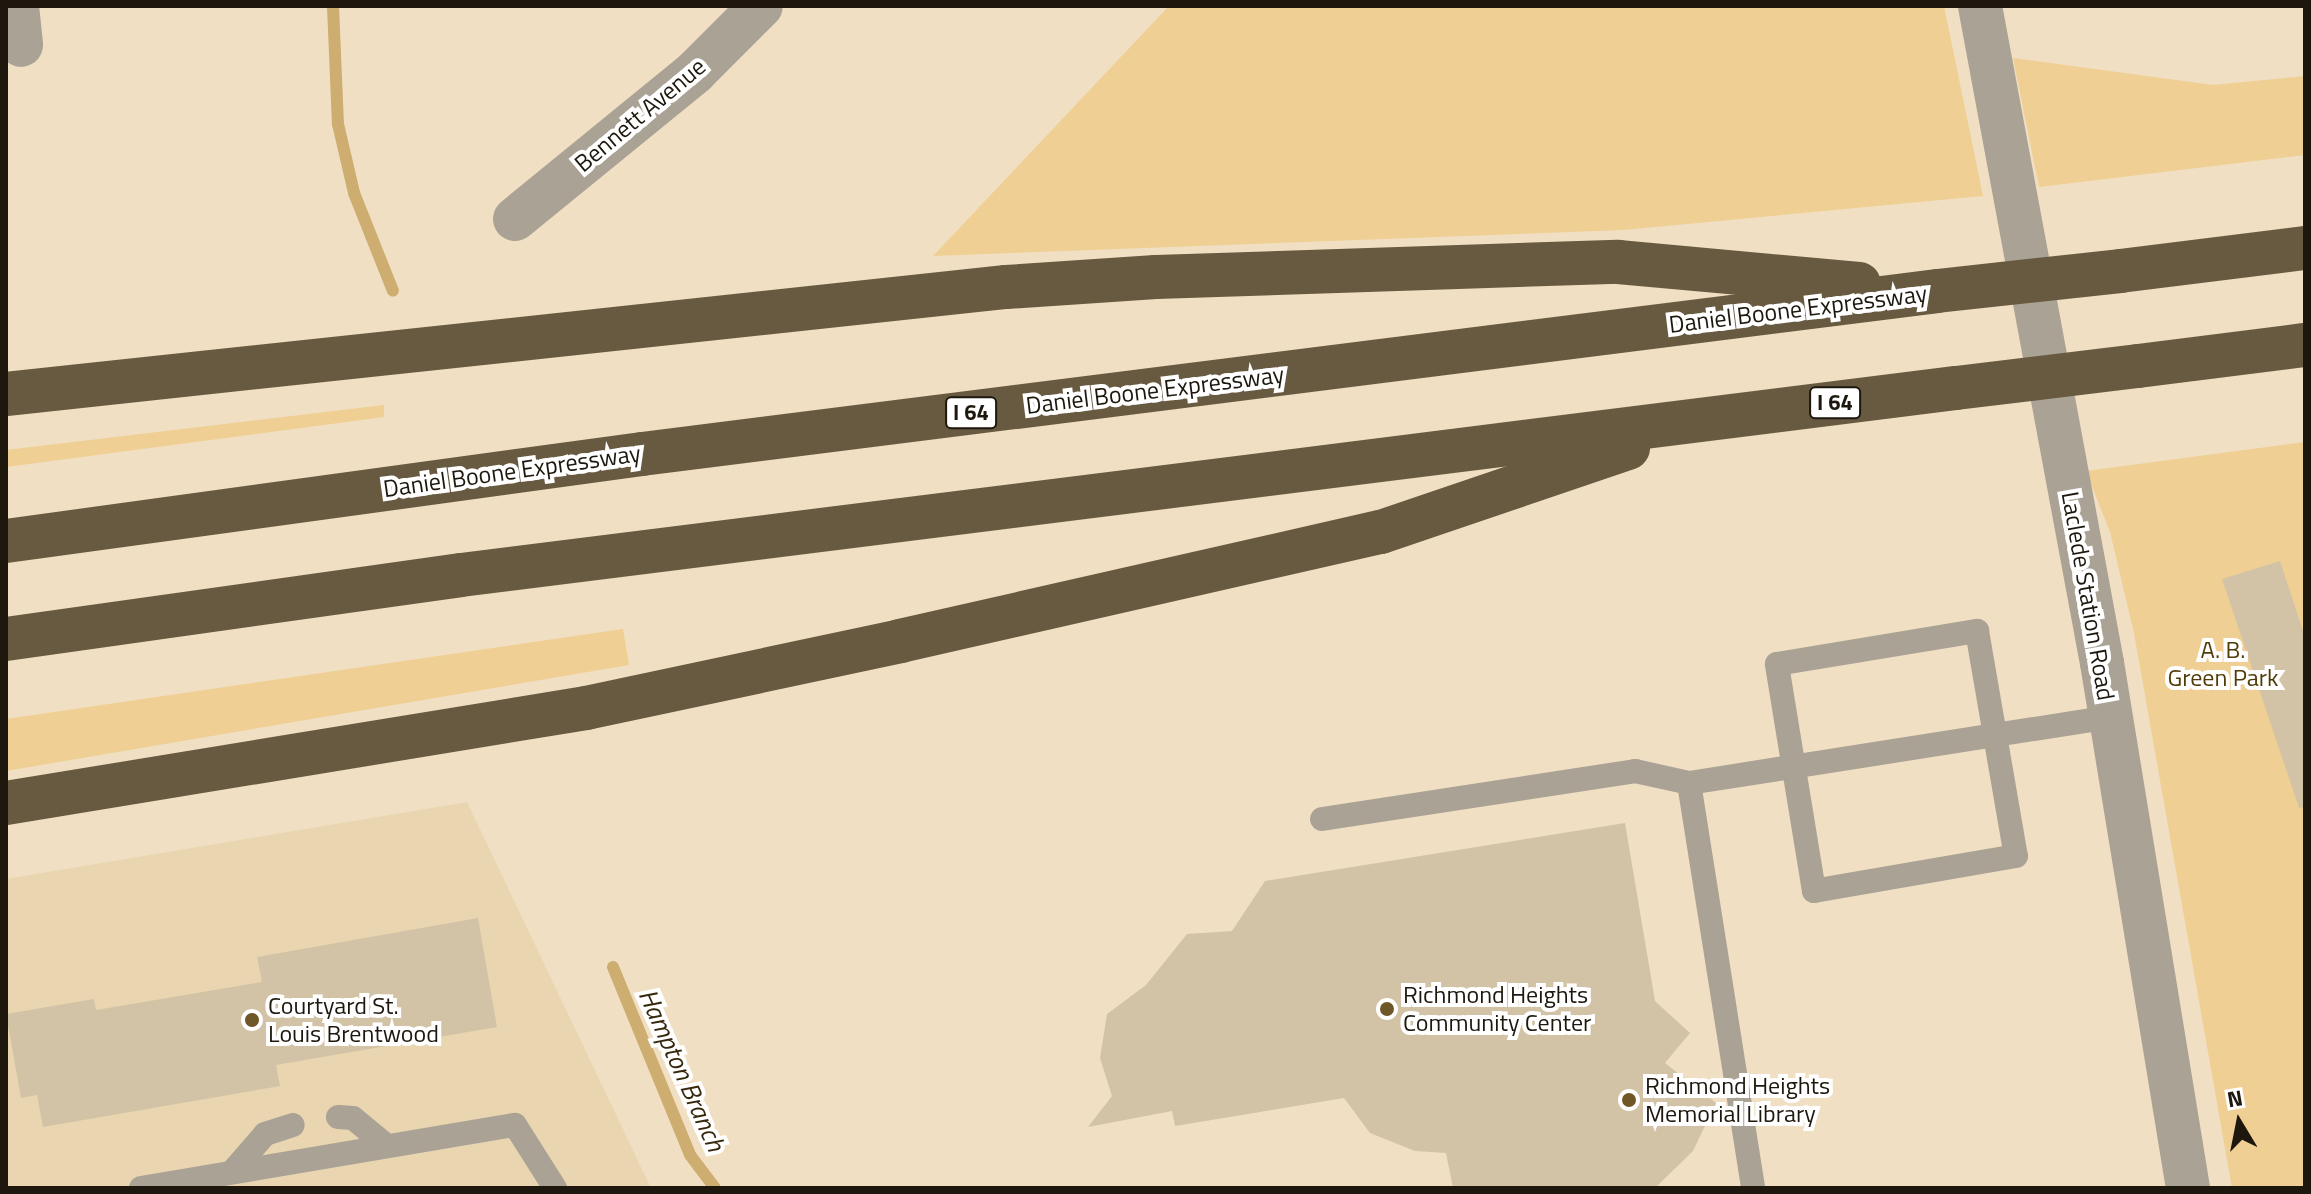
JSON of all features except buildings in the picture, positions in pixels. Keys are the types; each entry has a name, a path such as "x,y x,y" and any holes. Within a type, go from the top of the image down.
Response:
{"highway":[{"name":"Daniel Boone Expressway","path":"6,541 657,452 1937,291 2305,248"},
{"path":"6,394 1006,287 1156,277 1618,262 1937,291"},
{"name":"I 64","path":"6,639 461,575 2305,345"},
{"path":"6,803 586,708 900,641 1381,532 1714,419"}],"street":[{"name":"Bennett Avenue","path":"515,219 695,72 761,6"},
{"name":"Laclede Station Road","path":"1980,6 2110,717 2188,1188"}],"lane":[{"path":"1977,631 2016,856 1814,891 1793,766 1777,664 1977,631"},
{"path":"1322,819 1635,771 1689,783 2110,717"},
{"path":"1689,783 1753,1188"},
{"path":"338,1117 353,1118 387,1146"},
{"path":"232,1172 265,1134 293,1125"},
{"path":"141,1188 515,1125 555,1188"}],"shaded area":[{"path":"467,802 651,1188 6,1188 6,879"}],"green space":[{"path":"1169,6 1944,6 1983,196 1623,230 933,256"},
{"path":"2013,58 2213,85 2305,76 2305,155 2039,187"},
{"path":"384,405 384,417 6,467 6,450"},
{"name":"A. B. Green Park","path":"2305,442 2305,1188 2232,1188 2134,633 2110,532 2086,471"},
{"path":"623,629 629,665 6,771 6,719"}],"waterway":[{"name":"Hampton Branch","path":"333,6 338,124 354,193 393,291"},
{"name":"Hampton Branch","path":"613,967 690,1155 715,1188"}],"place":[{"name":"Richmond Heights Community Center","path":"1387,1009"},
{"name":"Courtyard St. Louis Brentwood","path":"252,1020"},
{"name":"Richmond Heights Memorial Library","path":"1629,1100"}]}
